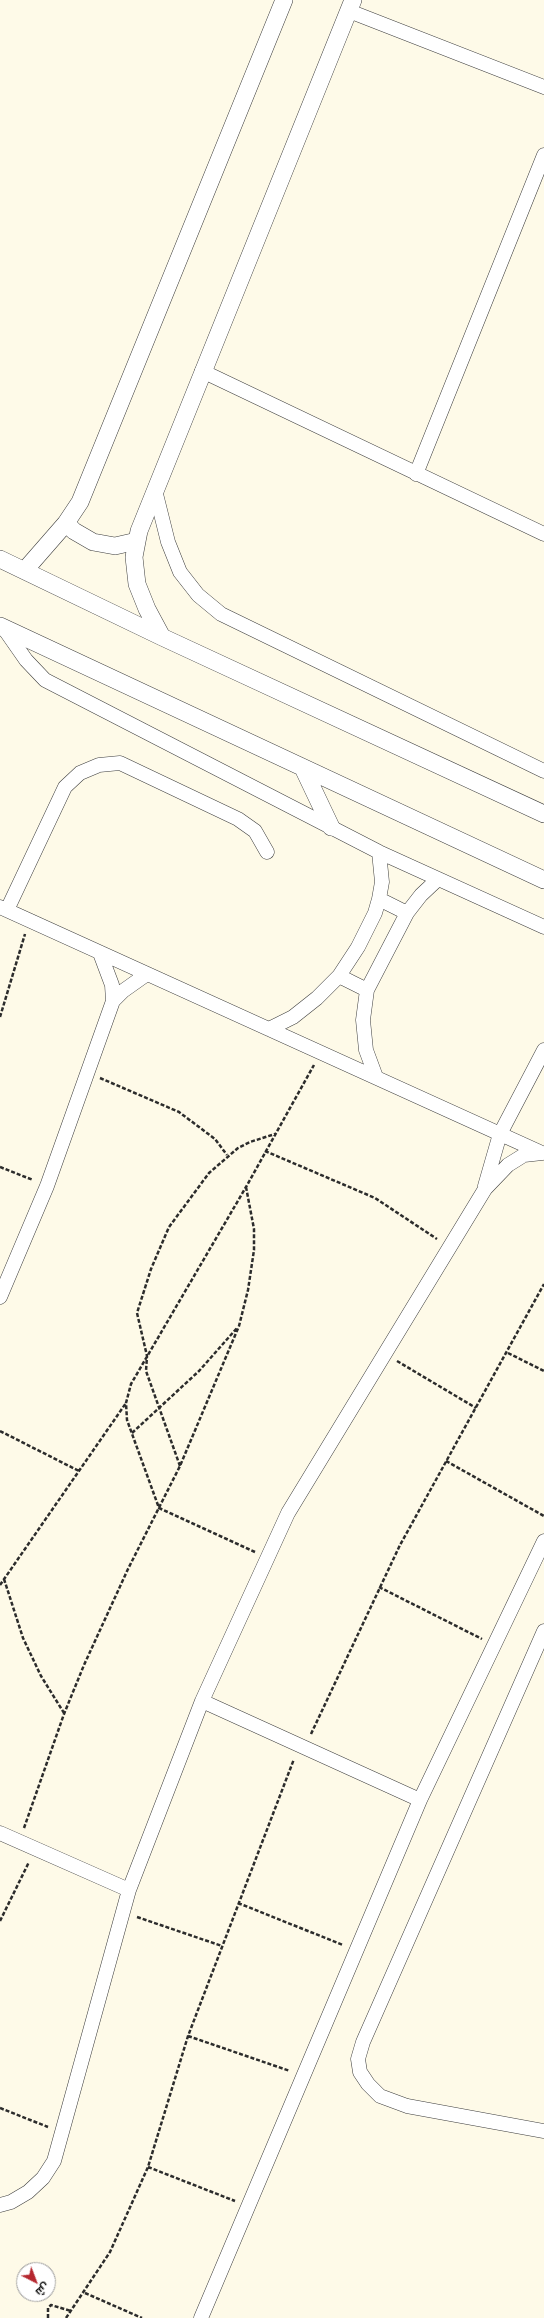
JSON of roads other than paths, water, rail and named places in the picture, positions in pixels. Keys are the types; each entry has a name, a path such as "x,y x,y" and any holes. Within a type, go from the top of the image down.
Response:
{"street":[{"path":"25,570 66,523 80,502 284,0"},
{"path":"162,636 147,609 137,584 134,557 139,531 202,371 351,5 544,87"},
{"path":"416,474 544,155"},
{"path":"202,371 544,534"},
{"path":"155,490 168,542 180,572 198,595 221,614 544,771"},
{"path":"66,523 74,531 93,542 115,546 137,541"},
{"path":"0,559 544,814"},
{"path":"1,626 544,880"},
{"path":"1,626 26,660 45,680 379,852 544,927"},
{"path":"267,852 255,831 238,819 120,763 99,765 80,773 66,787 3,909 543,1153"},
{"path":"303,768 331,827"},
{"path":"269,1029 293,1016 317,998 339,976 358,947 375,913 379,899 382,882 379,852"},
{"path":"376,1078 366,1050 364,1020 366,990 407,913 421,895 438,879"},
{"path":"379,899 407,913"},
{"path":"0,1297 47,1186 113,1001 112,985 100,952"},
{"path":"113,1001 123,991 147,974"},
{"path":"339,976 366,990"},
{"path":"485,1189 500,1134 544,1050"},
{"path":"0,2205 11,2202 28,2192 43,2178 54,2161 129,1890 202,1701 266,1557 288,1513 314,1466 485,1189 508,1165 524,1155 543,1153"},
{"path":"201,2318 420,1800 544,1541"},
{"path":"544,1633 363,2042 358,2059 360,2072 368,2084 380,2096 407,2106 544,2131"},
{"path":"202,1701 420,1800"},
{"path":"0,1833 129,1890"}]}
